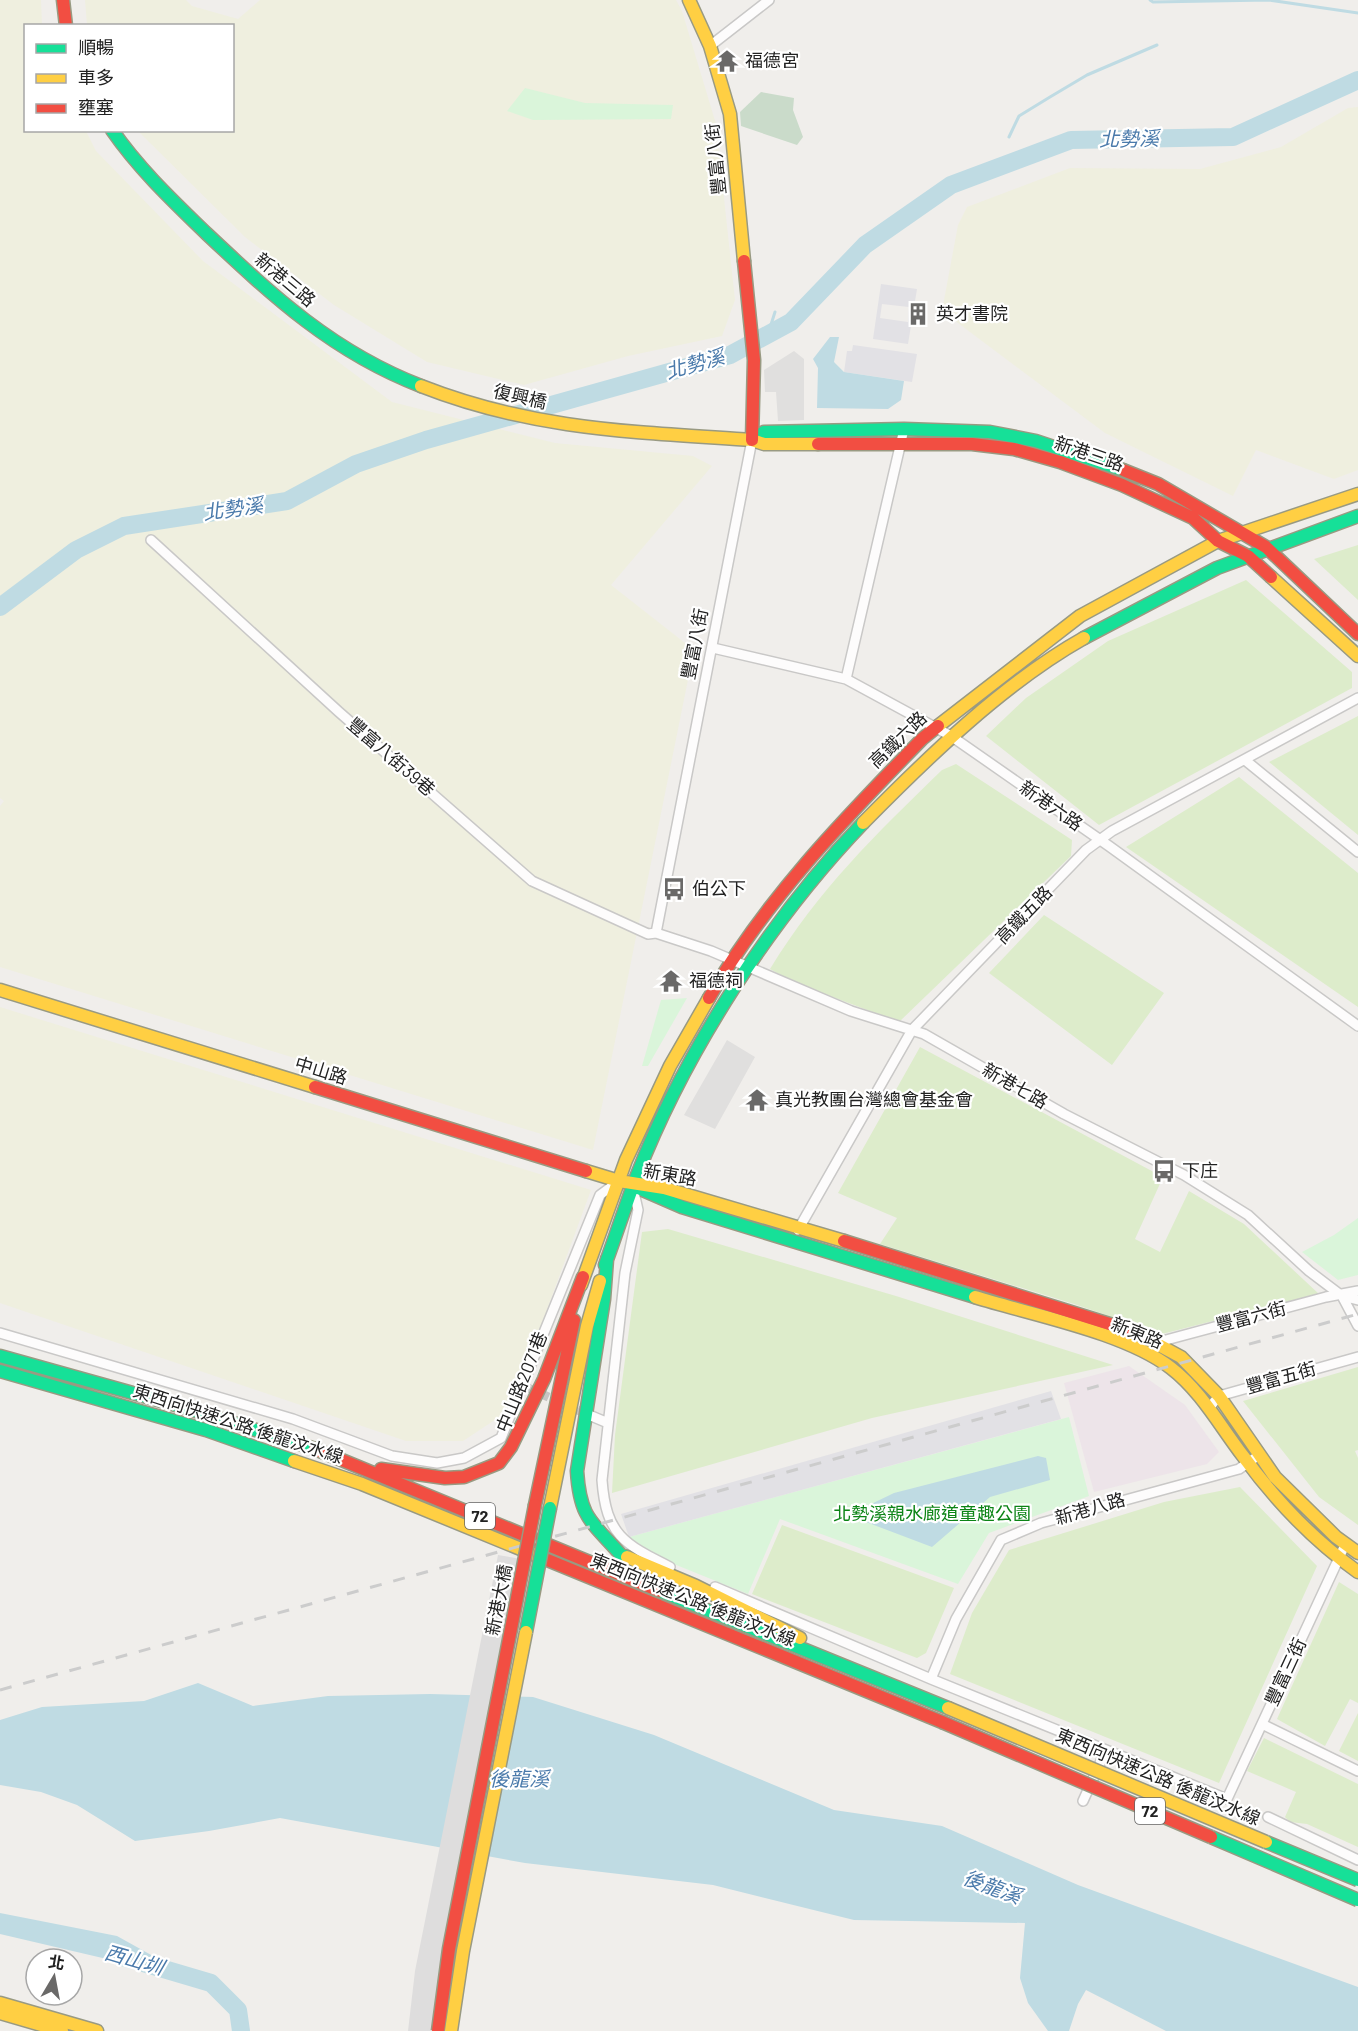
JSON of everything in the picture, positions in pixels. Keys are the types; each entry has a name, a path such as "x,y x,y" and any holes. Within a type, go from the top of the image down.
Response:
{"main road":[{"path":"63,0 66,24"},
{"name":"豐富八街","path":"689,0 710,46 730,114 754,360 752,440"},
{"name":"新港三路","path":"113,132 135,162 165,193 278,301 350,351 407,380 471,405"},
{"name":"復興橋","path":"471,405 561,425"},
{"name":"新港三路","path":"561,425 752,440 764,444 972,444 1014,449 1060,462 1122,485 1193,518 1218,541 1248,556 1358,656"},
{"name":"新港三路","path":"752,440 764,432 904,429 990,432 1036,441 1073,452 1158,484 1266,547 1358,634"},
{"name":"高鐵六路","path":"619,1181 670,1066 731,959 820,844 935,728 1080,616 1218,541 1358,494"},
{"name":"高鐵六路","path":"632,1185 684,1074 749,967 833,855 951,736 1071,646 1197,577 1266,547 1358,516"},
{"name":"中山路","path":"0,990 632,1185"},
{"name":"新港大橋","path":"438,2031 449,1948 583,1277 619,1181"},
{"name":"新港大橋","path":"451,2031 463,1951 586,1326 632,1185"},
{"name":"新東路","path":"632,1185 664,1188 800,1227 1132,1331 1161,1344 1181,1357 1219,1396 1275,1477 1345,1545 1358,1553"},
{"name":"新東路","path":"632,1185 662,1202 793,1239 1075,1328 1150,1356 1176,1370 1209,1408 1248,1463 1290,1515 1339,1559 1358,1572"},
{"path":"607,1260 604,1299 577,1471 579,1499 585,1515 621,1555 696,1586 916,1695"},
{"path":"357,1465 445,1478 464,1477 499,1463 511,1447 544,1379 583,1277"},
{"name":"東西向快速公路 後龍汶水線","path":"0,1356 292,1440 357,1465 948,1708 1358,1880"},
{"name":"東西向快速公路 後龍汶水線","path":"0,1371 206,1430 352,1480 942,1722 1358,1900"},
{"path":"0,2003 97,2031"},
{"path":"0,2013 62,2031"}],"street":[{"path":"710,46 769,0"},
{"path":"846,679 904,429"},
{"name":"豐富八街","path":"656,933 752,440"},
{"name":"豐富八街39巷","path":"151,540 339,712 532,881 648,934 656,933"},
{"name":"新港六路","path":"713,648 846,679 951,736 1099,839 1358,1026"},
{"name":"高鐵五路","path":"793,1239 912,1030 1099,839 1358,698"},
{"path":"1245,760 1358,852"},
{"name":"新港七路","path":"656,933 731,959 851,1011 912,1030 934,1040 1064,1114 1184,1175 1248,1215 1309,1271 1342,1296 1358,1300"},
{"name":"中山路2071巷","path":"0,1333 293,1419 392,1456 436,1463 464,1458 501,1438 526,1386 552,1309 600,1195 619,1181"},
{"path":"632,1185 638,1210 626,1274 602,1480 604,1505 615,1530 628,1546 679,1572 931,1679 1106,1750 1083,1801"},
{"name":"豐富六街","path":"1161,1344 1326,1297 1342,1296 1358,1291"},
{"name":"新港七路","path":"1342,1296 1358,1326"},
{"path":"1150,1356 1161,1344"},
{"name":"豐富五街","path":"1219,1396 1358,1357"},
{"path":"1209,1408 1219,1396"},
{"path":"589,1415 608,1423"},
{"name":"新港八路","path":"931,1679 956,1619 1001,1540 1041,1523 1229,1472 1259,1455"},
{"name":"豐富三街","path":"1106,1750 1227,1799 1345,1545"},
{"path":"1262,1724 1358,1771"},
{"path":"1268,1816 1358,1860"}],"shaded area":[{"path":"881,284 917,289 908,344 873,339","holes":["882,304 909,307 908,322 880,318"]},
{"path":"853,345 917,354 912,382 844,372 847,351 852,351"},
{"path":"794,351 804,359 804,420 778,421 776,392 765,392 764,370"},
{"path":"727,1040 755,1057 715,1129 684,1115"},
{"path":"1129,1366 1185,1405 1219,1452 1207,1464 1094,1492 1064,1383"},
{"path":"1051,1391 1061,1419 629,1537 621,1514"}],"green space":[{"path":"0,0 41,0 42,24 24,24 24,132 86,132 96,151 203,261 392,402 555,443 693,456 712,466 611,585 694,650 593,1150 0,967 0,806 4,801 0,798"},
{"path":"85,0 186,0 192,6 238,19 260,0 676,0 682,11 716,124 735,300 722,336 628,356 524,385 427,362 334,305 245,237 139,132 234,132 234,24 87,24"},
{"path":"525,88 585,103 673,105 671,119 533,120 507,111"},
{"path":"761,92 794,98 793,110 803,137 797,145 741,126 740,112"},
{"path":"1358,107 1358,470 1334,479 1256,450 1233,496 1105,433 942,311 958,225 967,207 1070,168 1200,169 1281,147 1348,108"},
{"path":"1358,545 1358,600 1314,559"},
{"path":"1246,580 1352,672 1352,688 1099,825 986,736 1026,698 1108,641"},
{"path":"1358,716 1358,835 1269,762"},
{"path":"956,764 1072,840 1071,856 899,1022 793,982 770,969 808,913 849,864 942,770"},
{"path":"1239,777 1358,873 1358,1007 1126,847"},
{"path":"1044,915 1164,993 1112,1065 989,973"},
{"path":"687,998 648,1066 642,1066 661,1000"},
{"path":"0,1007 591,1190 510,1410 463,1441 406,1441 0,1303"},
{"path":"920,1047 1163,1177 1135,1239 1160,1252 1189,1191 1244,1224 1319,1294 1162,1334 1074,1304 880,1244 897,1218 838,1193"},
{"path":"1358,1218 1358,1275 1338,1280 1302,1252 1334,1235"},
{"path":"668,1229 896,1296 1113,1365 872,1418 612,1493 615,1435 642,1232"},
{"path":"1358,1367 1358,1450 1355,1451 1358,1458 1358,1525 1319,1497 1243,1401"},
{"name":"北勢溪親水廊道童趣公園","path":"1069,1417 1089,1496 989,1533 958,1584 780,1519 748,1594 664,1560 629,1537"},
{"path":"1240,1487 1317,1566 1219,1783 950,1674 972,1613 1009,1550 1164,1502"},
{"path":"782,1525 954,1588 926,1653 917,1658 752,1594"},
{"path":"1339,1582 1358,1594 1358,1703 1350,1699 1325,1746 1277,1719"},
{"path":"1358,1713 1358,1761 1339,1751"},
{"path":"1264,1738 1358,1784 1358,1847 1307,1824 1290,1822 1285,1817 1296,1792 1247,1771"}],"water":[{"path":"830,337 839,337 834,362 844,372 904,381 901,400 888,409 817,408 818,368 813,359"},
{"path":"1038,1456 1046,1458 1050,1480 990,1497 932,1547 866,1522 862,1516 865,1507 894,1493"},
{"name":"後龍溪","path":"198,1683 253,1706 328,1696 430,1694 533,1697 654,1735 834,1810 942,1826 1078,1885 1358,1987 1358,2031 1166,2031 1086,1990 1078,2004 1069,2031 1048,2031 1028,2003 1020,1978 1025,1923 854,1920 713,1885 525,1863 280,1818 135,1841 77,1805 41,1792 0,1785 0,1720 42,1707 144,1701"},
{"path":"0,1913 117,1936 153,1956 141,1967 84,1954 84,1947 56,1947 0,1934"}],"pier":[{"path":"498,1555 533,1561 444,2003 444,2031 408,2031 415,1971"}],"waterway":[{"path":"1150,0 1153,2 1269,0 1358,13"},
{"path":"1009,137 1019,116 1087,75 1157,45"},
{"name":"北勢溪","path":"0,607 76,550 124,526 287,501 356,464 426,440 730,355 791,322 865,245 951,185 1071,140 1233,137 1358,80"},
{"path":"768,334 775,312"},
{"name":"西山圳","path":"123,1957 211,1983 238,2010 241,2031"}],"tunnel":[{"path":"528,1388 589,1415"}],"railway":[{"path":"0,1690 1358,1314"}],"traffic: fast":[{"path":"114,132 133,158 169,197 281,301 332,340 389,372 421,386"},
{"path":"752,440 764,432 904,429 990,432 1036,441 1123,470"},
{"path":"1084,638 1217,568 1358,516"},
{"path":"605,1265 637,1175 657,1128 706,1034 764,944 795,901 863,823"},
{"path":"636,1187 682,1207 975,1297"},
{"path":"607,1259 604,1299 577,1471 581,1499 589,1518 621,1555 627,1557"},
{"path":"0,1356 190,1409 315,1449"},
{"path":"0,1371 206,1430 294,1461"},
{"path":"526,1632 550,1508"},
{"path":"660,1591 948,1708"},
{"path":"1211,1837 1358,1900"},
{"path":"1266,1842 1358,1880"}],"traffic: slow":[{"path":"689,0 710,46 730,114 744,261"},
{"path":"421,386 503,412 584,426 752,440 764,444 818,444"},
{"path":"938,726 1080,616 1218,541 1358,494"},
{"path":"1271,577 1358,656"},
{"path":"863,823 913,773 996,699 1054,656 1084,638"},
{"path":"0,990 315,1087"},
{"path":"581,1285 626,1160 670,1066 709,998"},
{"path":"586,1171 619,1181 664,1188 844,1241"},
{"path":"550,1508 587,1326 600,1281"},
{"path":"975,1297 1103,1334 1129,1344 1171,1368 1201,1398 1256,1473 1282,1504 1326,1547 1358,1572"},
{"path":"1144,1337 1181,1357 1219,1396 1275,1477 1336,1537 1358,1553"},
{"path":"294,1461 362,1484 545,1559"},
{"path":"627,1557 696,1586 800,1638"},
{"path":"451,2031 463,1951 526,1632"},
{"path":"948,1708 1266,1842"},
{"path":"0,2003 97,2031"},
{"path":"0,2013 62,2031"}],"traffic: jam":[{"path":"63,0 66,24"},
{"path":"744,261 754,360 752,440"},
{"path":"818,444 972,444 1014,449 1060,462 1122,485 1193,518 1218,541 1248,556 1271,577"},
{"path":"1123,470 1158,484 1266,547 1358,634"},
{"path":"709,998 731,962 780,894 835,830 922,739 938,726"},
{"path":"315,1087 586,1171"},
{"path":"844,1241 1132,1331 1144,1337"},
{"path":"381,1469 445,1478 464,1477 499,1463 511,1447 544,1379 583,1277"},
{"path":"535,1505 574,1320"},
{"path":"315,1449 660,1591"},
{"path":"438,2031 449,1949 535,1505"},
{"path":"545,1559 942,1722"},
{"path":"942,1722 1211,1837"}],"place":[{"name":"福德宮","path":"727,61"},
{"name":"英才書院","path":"918,314"},
{"name":"伯公下","path":"674,889"},
{"name":"福德祠","path":"671,981"},
{"name":"真光教團台灣總會基金會","path":"757,1100"},
{"name":"下庄","path":"1164,1171"}]}
